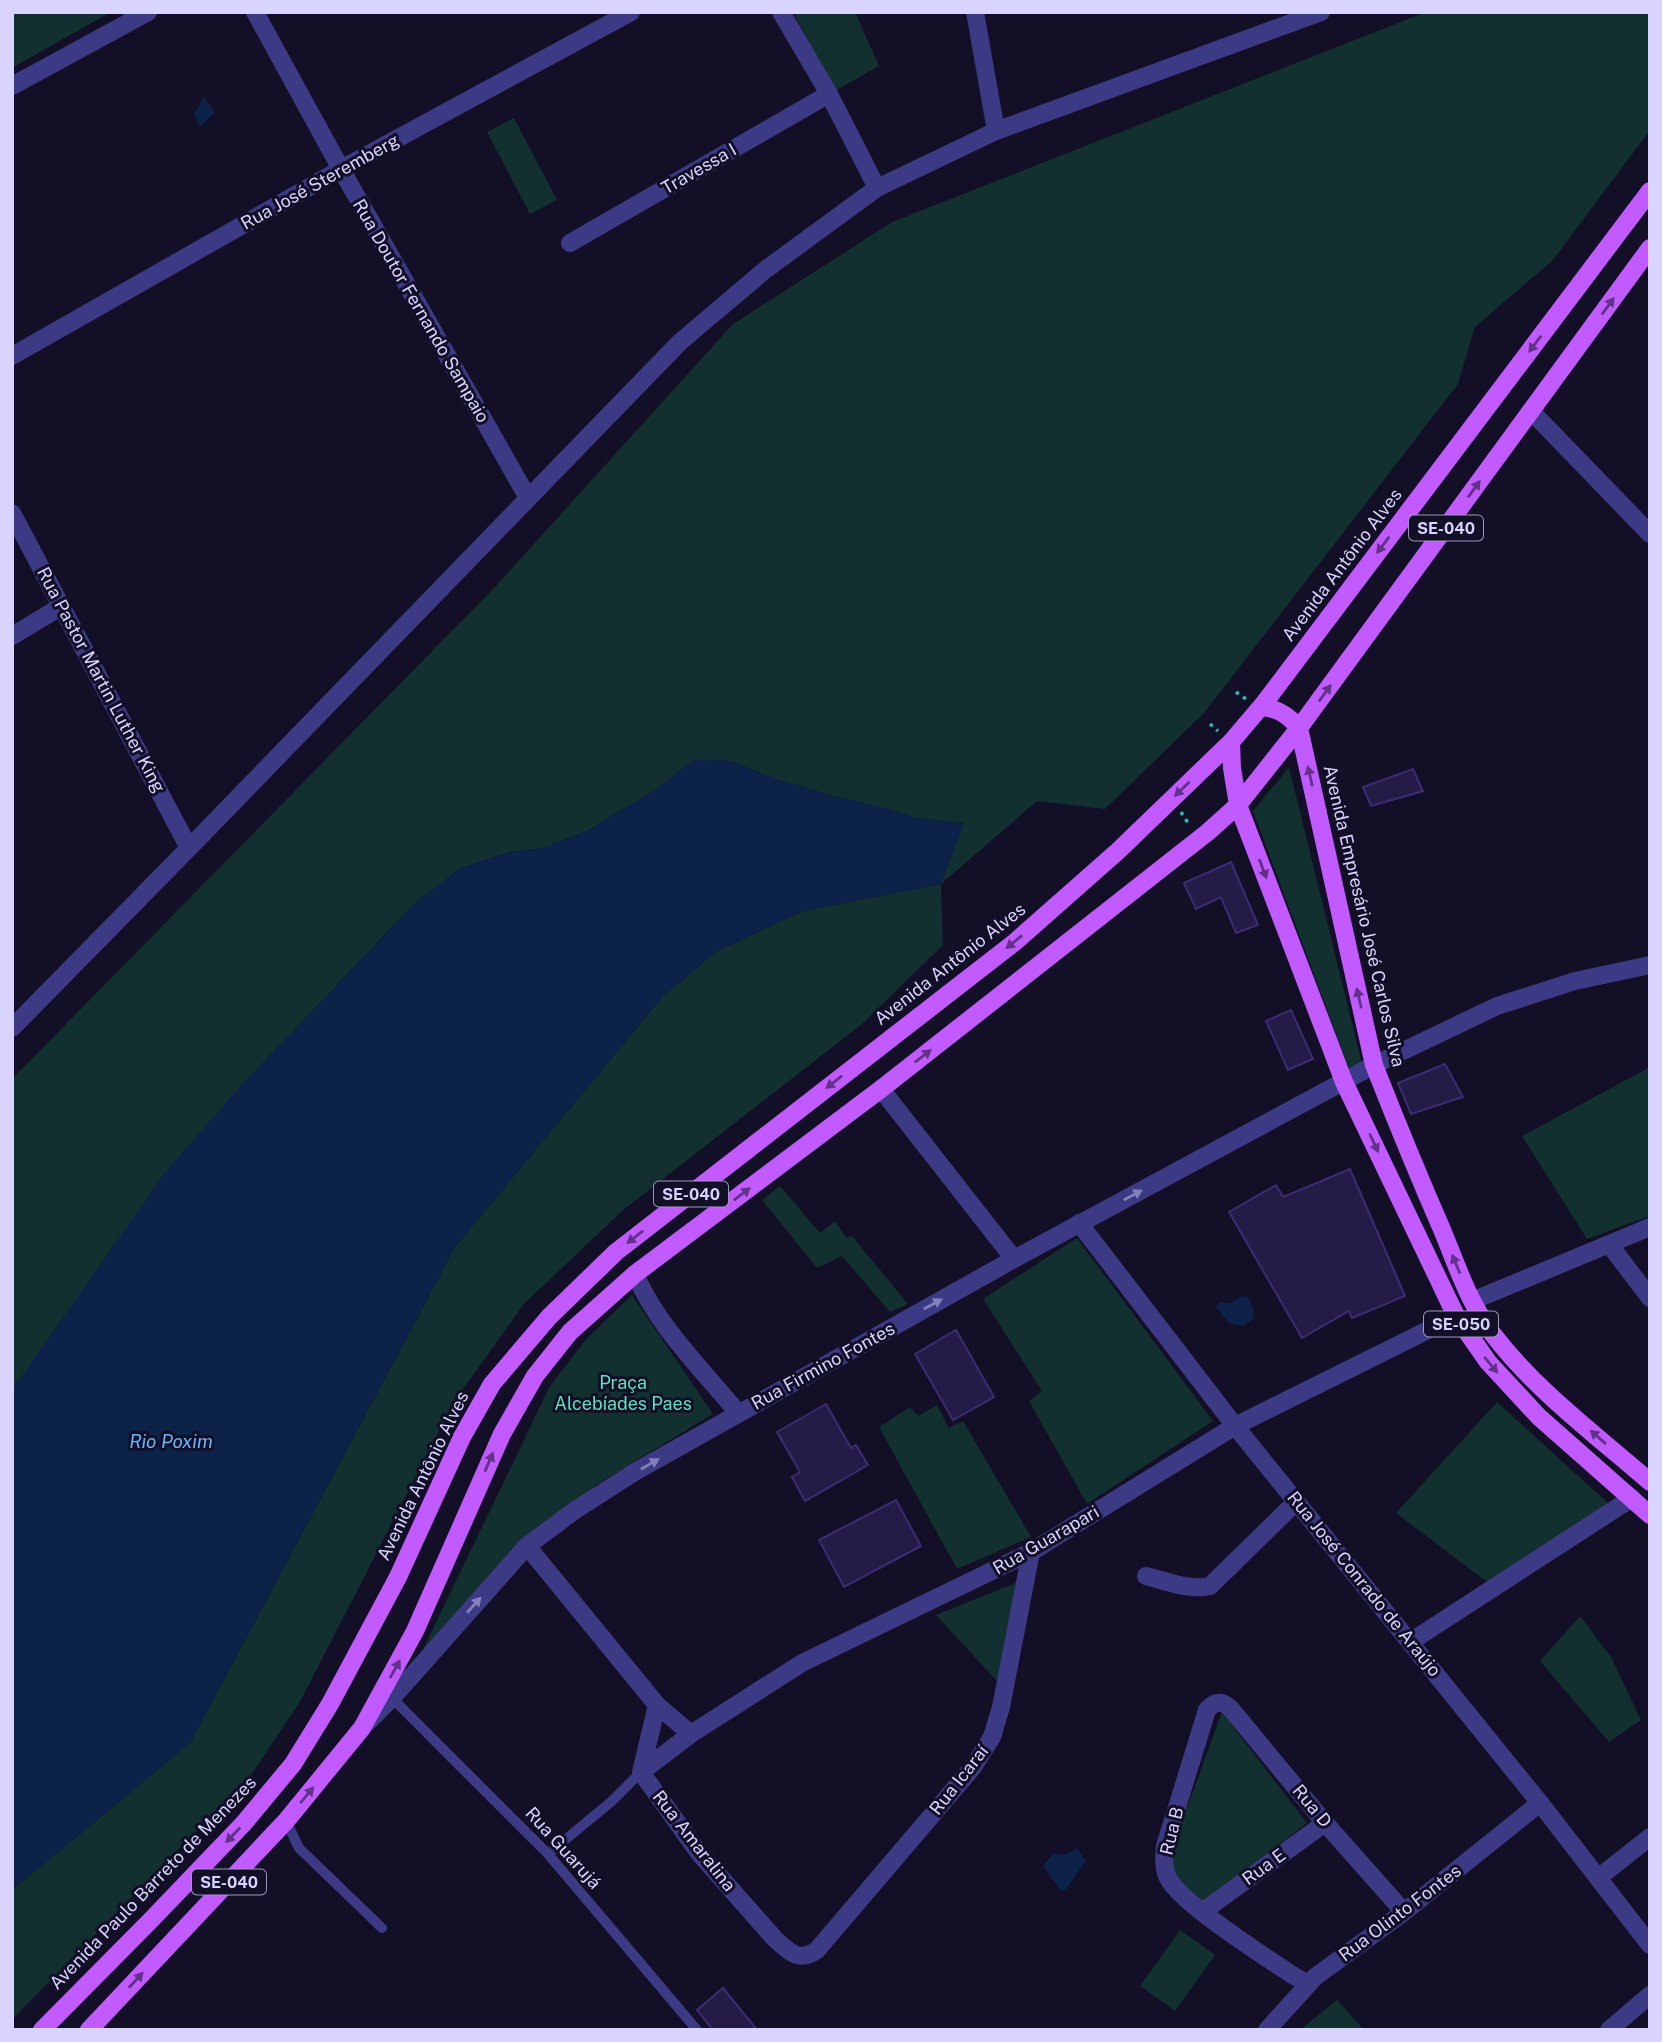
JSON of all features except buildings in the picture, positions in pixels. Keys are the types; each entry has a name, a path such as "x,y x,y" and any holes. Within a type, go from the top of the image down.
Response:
{"main road":[{"name":"Avenida Antônio Alves","path":"293,1763 330,1704 392,1588 462,1437 492,1384 549,1317 616,1252 1015,942 1118,851 1231,742 1261,707 1650,191"},
{"name":"SE-040","path":"89,2030 286,1821 362,1728 415,1631 502,1434 535,1376 570,1332 635,1274 881,1089 1238,805 1300,729 1650,248"},
{"path":"1261,707 1280,712 1300,729"},
{"name":"Avenida Empresário José Carlos Silva","path":"1300,729 1374,1065 1472,1301 1490,1331 1513,1359 1548,1394 1650,1482"},
{"path":"1231,742 1238,805 1344,1082"},
{"name":"SE-050","path":"1344,1082 1455,1316 1488,1362 1539,1417 1650,1515"},
{"name":"Avenida Paulo Barreto de Menezes","path":"41,2030 244,1824 293,1763"}],"street":[{"path":"12,86 148,12"},
{"name":"Rua Doutor Fernando Sampaio","path":"255,12 528,498"},
{"name":"Rua José Steremberg","path":"12,356 341,169 631,12"},
{"path":"781,12 829,94 877,188"},
{"path":"975,12 996,131"},
{"path":"12,1028 680,342 765,270 877,188 996,131 1321,12"},
{"name":"Travessa I","path":"570,243 829,94"},
{"path":"1531,411 1650,534"},
{"name":"Rua Pastor Martin Luther King","path":"12,513 190,848"},
{"path":"12,636 62,606"},
{"name":"Rua Firmino Fontes","path":"362,1728 527,1546 633,1473 1079,1223 1374,1065 1497,1006 1575,981 1650,965"},
{"path":"881,1089 1014,1259"},
{"name":"Rua José Conrado de Araújo","path":"1079,1223 1235,1426 1540,1803 1650,1945"},
{"path":"1472,1301 1650,1227"},
{"path":"1609,1244 1650,1298"},
{"path":"635,1274 658,1315 738,1413"},
{"name":"Rua Guarapari","path":"641,1772 691,1734 802,1663 1031,1552 1235,1426 1455,1316"},
{"path":"1410,1642 1632,1498"},
{"path":"1146,1576 1189,1587 1210,1586 1297,1501"},
{"path":"527,1546 657,1705 691,1734"},
{"name":"Rua Icaraí","path":"798,1956 809,1956 817,1950 973,1767 992,1737 1001,1707 1031,1552"},
{"name":"Rua D","path":"1220,1702 1231,1709 1325,1823 1404,1912"},
{"name":"Rua B","path":"1220,1702 1212,1704 1208,1710 1165,1846 1167,1877 1173,1887 1202,1912 1308,1984"},
{"path":"641,1772 657,1705"},
{"name":"Rua Amaralina","path":"641,1772 699,1853 775,1939 798,1956"},
{"name":"Rua Olinto Fontes","path":"1267,2030 1315,1977 1404,1912 1540,1803"},
{"name":"Rua E","path":"1202,1912 1325,1823"},
{"path":"1598,1878 1650,1837"},
{"path":"1609,2030 1650,1995"}],"lane":[{"name":"Rua Guarujá","path":"392,1698 548,1854 697,2030"},
{"path":"548,1854 612,1801 641,1772"},
{"path":"286,1821 299,1849 382,1928"}],"path":[{"path":"1172,798 1198,839"}],"green space":[{"path":"12,12 111,12 12,68"},
{"path":"793,12 855,12 879,66 835,91"},
{"path":"1426,12 1650,12 1650,130 1553,260 1475,327 1458,384 1204,713 1105,809 1037,801 941,884 943,945 862,1024 622,1211 524,1304 454,1402 301,1700 251,1775 12,2020 12,1890 190,1743 455,1247 663,996 717,951 803,911 940,884 964,823 915,818 772,778 731,761 694,760 654,791 587,831 543,848 510,852 461,868 414,904 239,1088 12,1390 12,1079 494,588 733,324 892,222"},
{"path":"514,118 557,200 530,214 487,132"},
{"path":"1289,767 1362,1064 1350,1071 1253,811"},
{"path":"1650,1067 1650,1216 1587,1239 1522,1136"},
{"path":"780,1186 820,1233 835,1221 846,1238 852,1236 908,1304 890,1312 842,1256 817,1268 762,1200"},
{"path":"1077,1238 1213,1421 1087,1504 1029,1401 1042,1391 983,1299"},
{"name":"Praça Alcebíades Paes","path":"632,1295 713,1414 596,1485 502,1566 414,1668 550,1386 587,1338"},
{"path":"1497,1402 1609,1504 1487,1582 1396,1513"},
{"path":"937,1405 949,1428 963,1421 1031,1537 957,1569 879,1427 910,1407 918,1416"},
{"path":"1018,1582 997,1681 936,1615"},
{"path":"1580,1616 1611,1657 1641,1720 1609,1742 1540,1661"},
{"path":"1222,1712 1307,1823 1199,1906 1163,1873"},
{"path":"1180,1930 1215,1955 1175,2011 1140,1986"},
{"path":"1337,2000 1364,2030 1300,2030"}],"water":[{"path":"204,97 215,113 199,127 194,114"},
{"name":"Rio Poxim","path":"693,760 731,761 772,778 915,818 964,823 941,884 803,911 717,951 663,996 455,1247 190,1743 12,1890 12,1390 166,1171 239,1088 414,904 461,868 510,852 543,848 587,831 654,791"},
{"path":"1242,1296 1248,1297 1254,1311 1253,1319 1243,1326 1229,1323 1216,1307 1219,1302 1231,1303"},
{"path":"1077,1848 1086,1861 1066,1889 1061,1891 1043,1866 1054,1853 1065,1855"}]}
